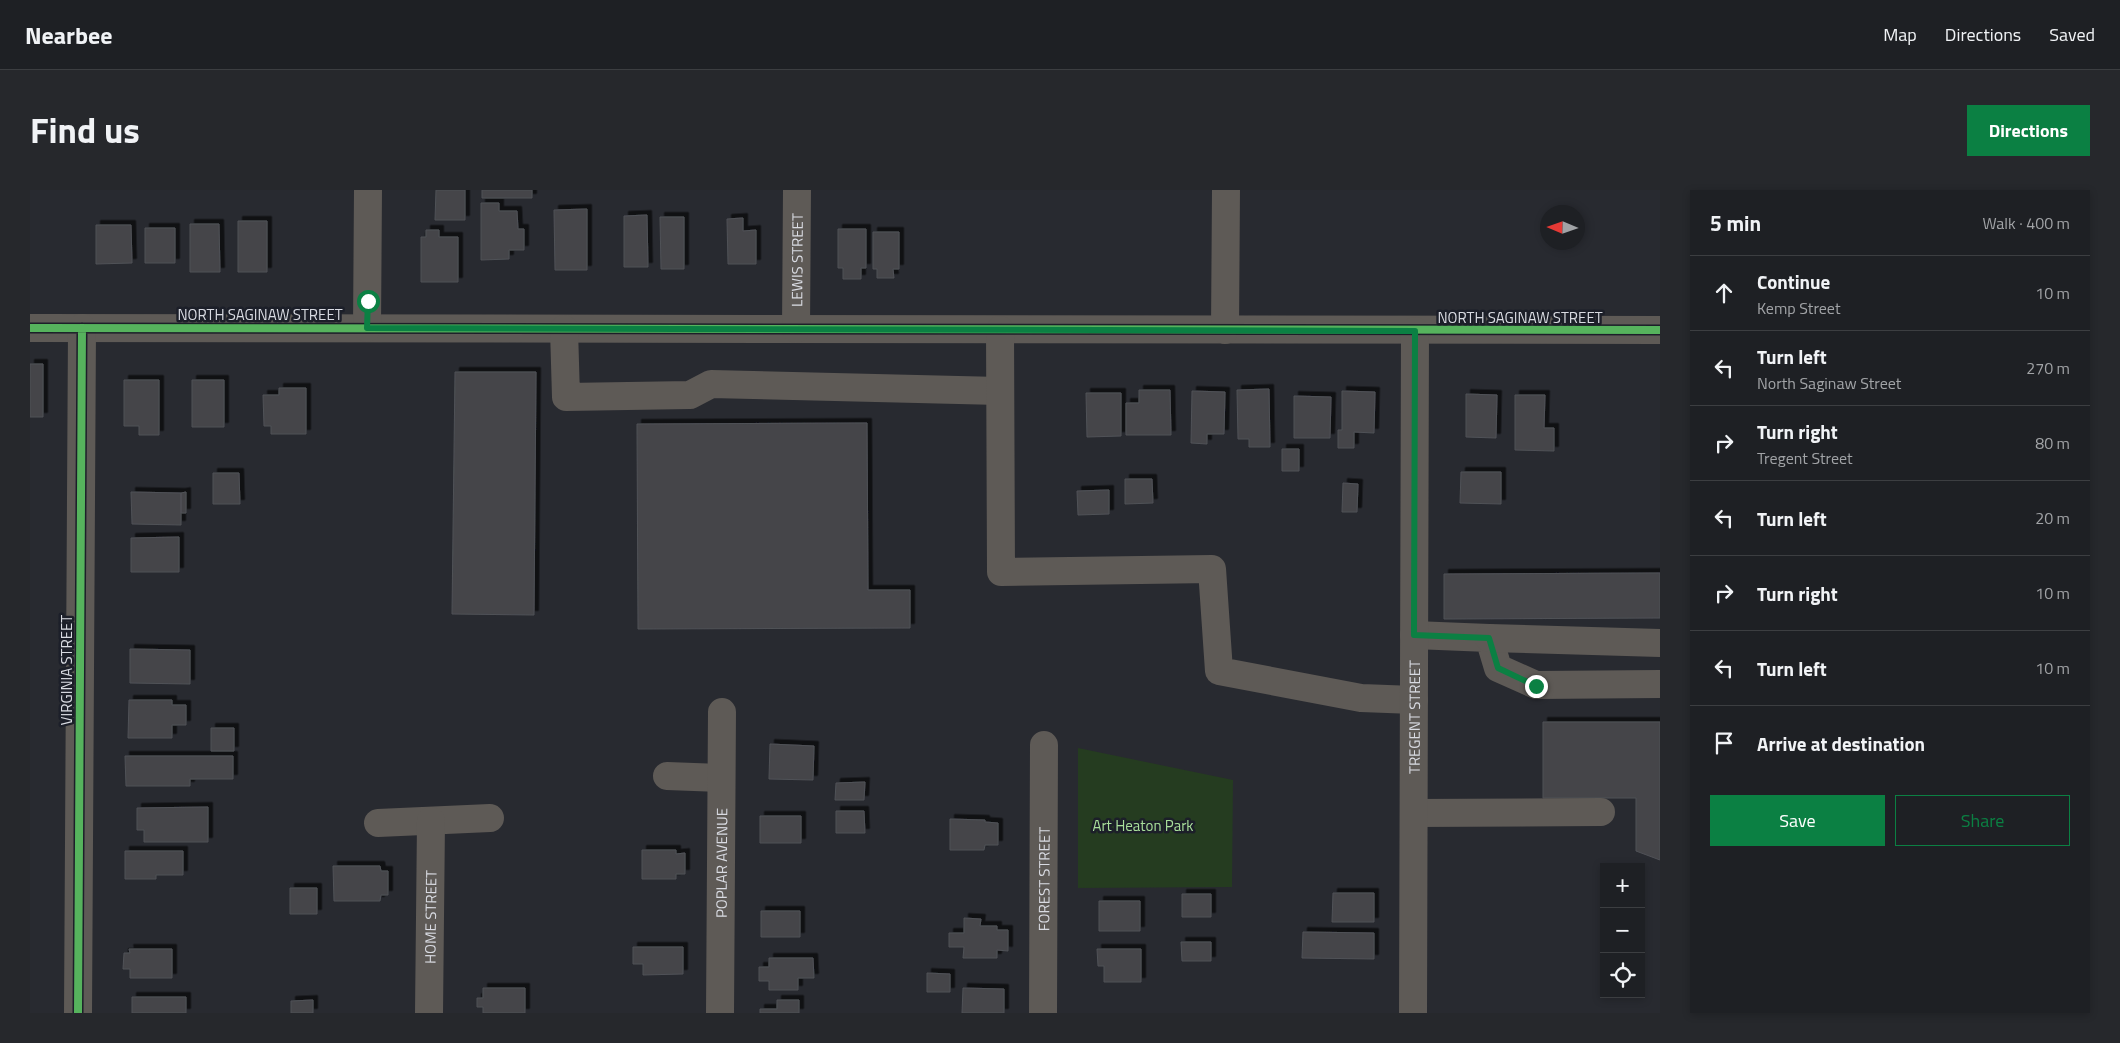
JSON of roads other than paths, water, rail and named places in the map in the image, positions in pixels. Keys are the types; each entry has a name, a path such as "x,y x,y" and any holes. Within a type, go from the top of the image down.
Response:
{"street":[{"path":"367,328 368,190"},
{"name":"LEWIS STREET","path":"796,329 797,190"},
{"path":"1225,330 1226,190"},
{"name":"NORTH SAGINAW STREET","path":"30,328 1660,330"},
{"name":"VIRGINIA STREET","path":"78,1013 82,328"},
{"path":"564,329 566,397 690,395 711,384 1000,391"},
{"path":"1000,330 1002,572 1212,569 1219,671 1361,698 1414,700"},
{"name":"TREGENT STREET","path":"1413,1013 1415,331"},
{"path":"1414,635 1660,643"},
{"path":"1489,638 1498,668 1536,686 1660,684"},
{"name":"POPLAR AVENUE","path":"720,1013 722,712"},
{"name":"FOREST STREET","path":"1043,1013 1044,745"},
{"path":"667,776 721,778"},
{"path":"1414,813 1601,812"},
{"path":"378,823 490,818"},
{"name":"HOME STREET","path":"429,1013 431,821"}],"park label":[{"name":"Art Heaton Park","path":"1143,825"}]}
